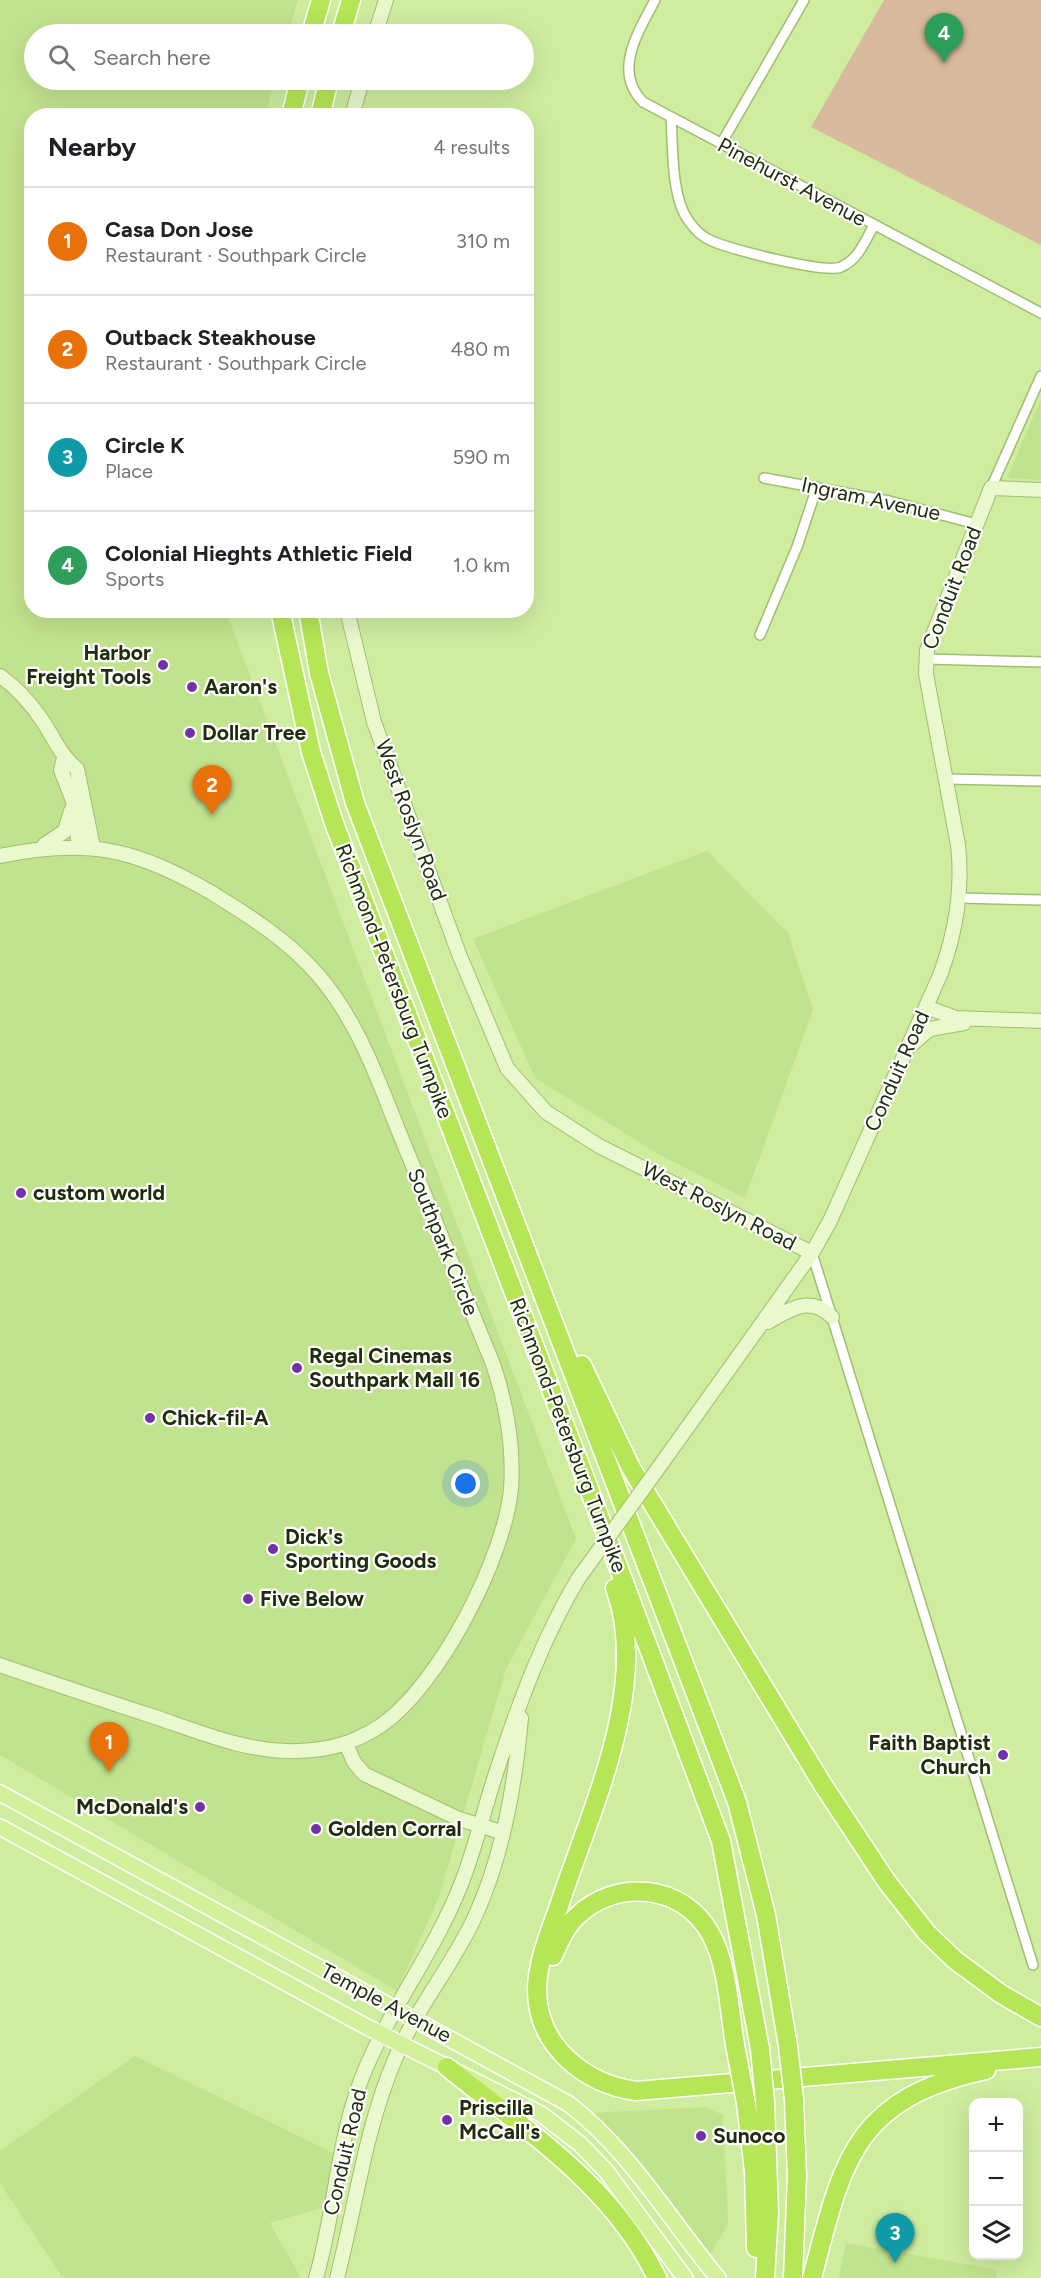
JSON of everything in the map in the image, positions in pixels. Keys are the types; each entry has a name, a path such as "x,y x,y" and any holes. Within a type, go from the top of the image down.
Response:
{"highway":[{"path":"314,24 321,0"},
{"path":"344,24 351,0"},
{"path":"293,108 298,90"},
{"path":"322,108 326,90"},
{"name":"Richmond-Petersburg Turnpike","path":"282,618 311,752 333,822 384,960 580,1465 721,1841 760,2049 765,2102 769,2212 765,2278"},
{"name":"Richmond-Petersburg Turnpike","path":"309,618 319,673 355,803 737,1802 766,1916 788,2046 794,2099 797,2176 793,2278"},
{"path":"525,1246 631,1468 823,1785 887,1882 927,1933 958,1963 1001,1994 1041,2017"},
{"path":"580,1465 587,1513 624,1620 626,1659 623,1700 611,1750 538,1976 537,1997 541,2018 563,2055 592,2078 612,2086 636,2091 1041,2056"},
{"path":"756,2278 754,2179 746,2103 735,2045 715,1941 702,1921 679,1901 650,1891 621,1892 591,1905 578,1915 564,1932 552,1957 547,1985 554,2021 568,2045 585,2062 606,2075 640,2082 1041,2047"},
{"path":"812,2278 840,2176 856,2145 874,2123 899,2102 938,2082 989,2069 1041,2063"},
{"path":"447,2067 581,2174 618,2216 657,2278"}],"main road":[{"path":"379,24 387,0"},
{"path":"354,108 359,90"},
{"path":"991,488 1041,490"},
{"name":"Conduit Road","path":"316,2278 349,2118 360,2082 395,2008 440,1932 462,1881 500,1761 541,1647 578,1579 812,1252 830,1221 908,1048 949,950 960,898 958,845 926,674 926,659 931,635 991,488"},
{"name":"West Roslyn Road","path":"349,618 374,722 459,954 507,1068 546,1112 599,1146 812,1252"},
{"path":"0,676 25,699 42,719 64,758 77,769 86,847"},
{"path":"64,758 61,771 73,801 86,847"},
{"path":"0,856 36,849 52,841 69,824 73,801"},
{"name":"Southpark Circle","path":"0,1665 232,1743 296,1751 329,1749 346,1744 382,1724 407,1701 446,1650 482,1590 507,1513 511,1486 508,1430 499,1383 369,1056 350,1021 323,981 302,958 268,929 177,872 129,854 86,847 36,849"},
{"path":"926,1007 956,1018 1041,1021"},
{"path":"908,1048 935,1027 991,1020"},
{"path":"761,1326 790,1309 802,1305 820,1308 832,1317"},
{"name":"Conduit Road","path":"337,2278 369,2133 401,2044 476,1915 487,1886 517,1761 523,1698"},
{"path":"346,1744 354,1762 364,1774 425,1805 501,1832"},
{"name":"Temple Avenue","path":"0,1793 551,2092 591,2121 636,2169 686,2240 718,2278"},
{"name":"Temple Avenue","path":"0,1827 382,2034 528,2106 580,2144 616,2184 685,2278"}],"street":[{"name":"Pinehurst Avenue","path":"655,0 630,53 629,76 632,88 643,102 1041,313"},
{"path":"721,144 804,0"},
{"path":"671,117 679,200 688,219 704,237 813,268 834,269 859,253 874,225"},
{"name":"Conduit Road","path":"991,488 1041,376"},
{"name":"Ingram Avenue","path":"764,478 945,514 976,524"},
{"path":"760,635 797,547 817,488"},
{"path":"926,659 1041,662"},
{"path":"946,779 1041,781"},
{"path":"960,898 1041,900"},
{"name":"West Roslyn Road","path":"812,1252 1033,1965"}],"shaded area":[{"path":"0,0 298,0 291,24 24,24 24,90 272,90 268,108 24,108 24,618 228,618 576,1539 506,1669 439,1897 397,1991 0,1755"},
{"path":"884,0 1041,0 1041,245 811,127"},
{"path":"1041,399 1041,480 1007,478"},
{"path":"707,851 788,933 813,1010 745,1198 660,1155 535,1078 473,939"},
{"path":"135,2056 337,2155 328,2206 270,2223 301,2278 63,2278 0,2183 0,2151"},
{"path":"705,2107 723,2115 728,2224 709,2257 640,2166 593,2113"},
{"path":"846,2243 995,2269 997,2278 839,2278"}],"place":[{"name":"Colonial Hieghts Athletic Field","path":"944,63"},
{"name":"Harbor Freight Tools","path":"163,665"},
{"name":"Aaron's","path":"192,687"},
{"name":"Dollar Tree","path":"190,733"},
{"name":"Outback Steakhouse","path":"212,815"},
{"name":"custom world","path":"21,1193"},
{"name":"Regal Cinemas Southpark Mall 16","path":"297,1368"},
{"name":"Chick-fil-A","path":"150,1418"},
{"name":"Dick's Sporting Goods","path":"273,1549"},
{"name":"Five Below","path":"248,1599"},
{"name":"Faith Baptist Church","path":"1003,1755"},
{"name":"Casa Don Jose","path":"109,1772"},
{"name":"McDonald's","path":"200,1807"},
{"name":"Golden Corral","path":"316,1829"},
{"name":"Priscilla McCall's","path":"447,2120"},
{"name":"Sunoco","path":"701,2136"},
{"name":"Circle K","path":"895,2263"}]}
